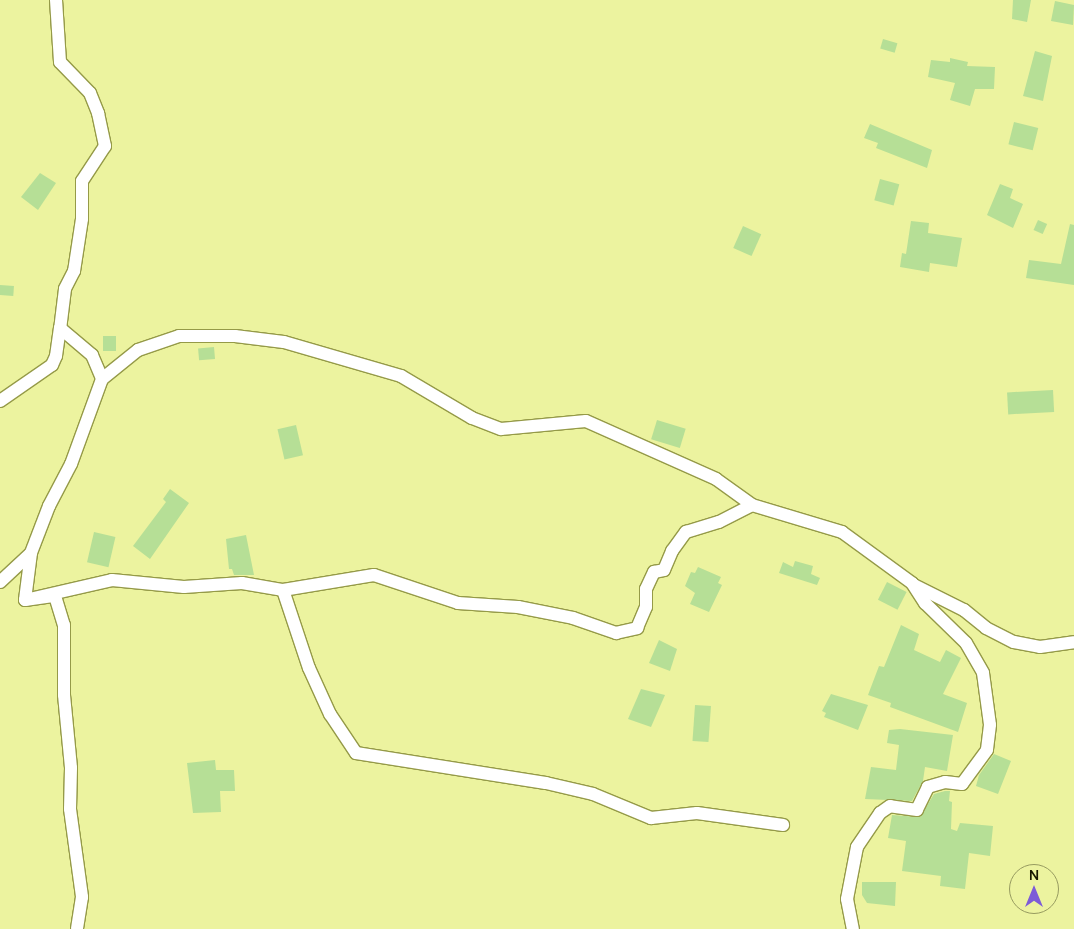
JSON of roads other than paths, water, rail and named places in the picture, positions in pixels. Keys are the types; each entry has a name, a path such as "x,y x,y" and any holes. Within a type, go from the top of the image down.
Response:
{"street":[{"path":"0,401 44,374 52,366 56,356 64,289 74,271 82,219 82,181 104,146 98,113 90,93 60,62 56,0"},
{"path":"60,328 92,355 102,379"},
{"path":"25,600 31,552 48,506 72,464 102,379 138,350 178,336 235,336 284,342 402,376 472,418 501,429 586,421 716,479 752,505 842,532 912,584 964,610 986,628 1014,642 1040,647 1074,642"},
{"path":"25,600 112,580 184,587 242,583 283,590 374,575 458,603 518,607 573,618 616,633 637,628 646,607 646,589 654,572 664,570 672,551 686,532 719,522 752,505"},
{"path":"0,582 31,552"},
{"path":"853,929 847,899 852,859 880,813 890,806 917,810 928,787 945,782 962,784 987,750 990,725 983,672 966,643 925,603 912,584"},
{"path":"283,590 309,668 330,714 356,753 546,783 592,794 650,818 697,813 783,824"},
{"path":"25,600 55,596 64,624 64,695 72,768 70,809 82,896 77,929"}]}
